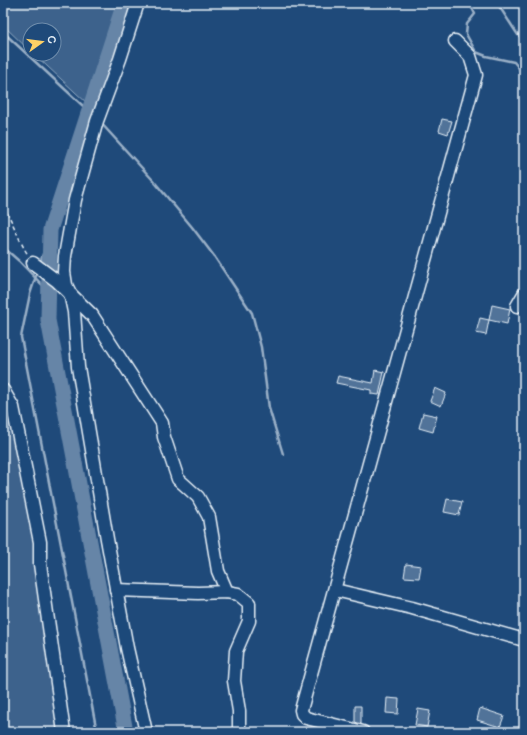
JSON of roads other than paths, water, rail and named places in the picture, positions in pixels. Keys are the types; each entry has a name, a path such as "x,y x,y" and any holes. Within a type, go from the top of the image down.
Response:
{"street":[{"path":"138,3 120,59 97,121 75,200 65,256 64,272 74,312 78,367 116,590 127,648 146,732"},
{"path":"363,732 306,718 302,714 301,710 476,75 470,56 455,41"},
{"path":"33,263 57,281 92,315 162,422 164,437 178,479 198,497 209,517 218,571 227,592"},
{"path":"517,306 524,294"},
{"path":"3,390 12,407 40,542 40,564 64,732"},
{"path":"116,590 198,593 227,592 238,594 248,603 249,621 236,651 234,681 239,711 239,732"},
{"path":"335,590 412,608 524,640"}],"waterway":[{"path":"124,3 50,230 48,320 126,732"},
{"path":"468,3 475,14 467,24 466,34 476,52 486,56 514,62 519,68 524,83"},
{"path":"497,3 518,35 524,39"},
{"path":"3,32 95,117"},
{"path":"100,122 152,179 192,227 214,256 252,313 261,347 269,408 283,454"},
{"path":"40,264 50,230"},
{"path":"3,247 49,292"},
{"path":"38,270 30,294 21,337 97,732"}]}
